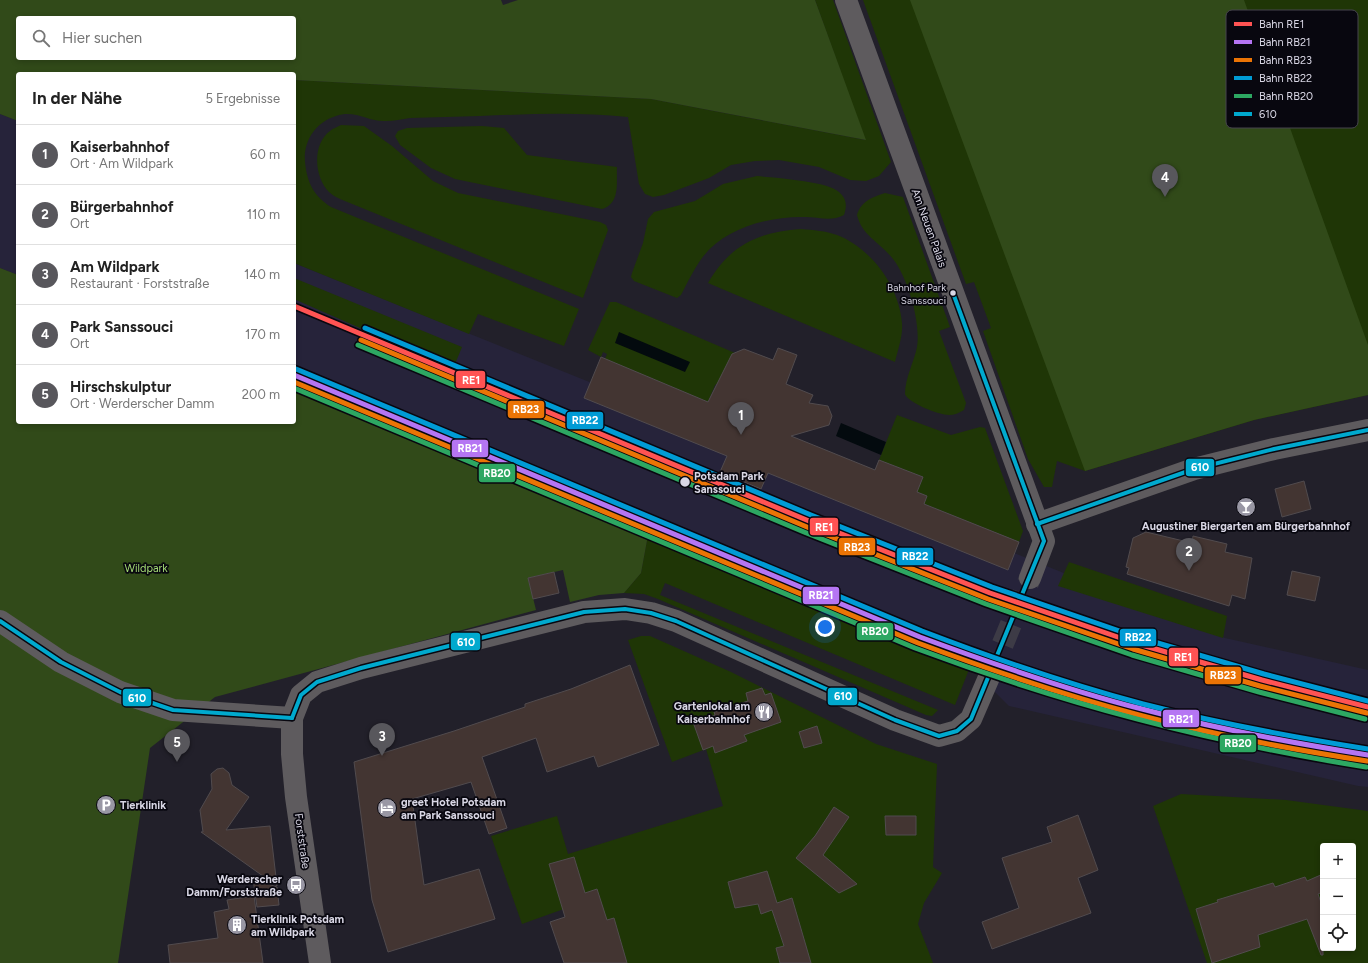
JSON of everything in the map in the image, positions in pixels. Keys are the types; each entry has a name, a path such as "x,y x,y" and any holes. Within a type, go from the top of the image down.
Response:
{"street":[{"name":"Am Neuen Palais","path":"846,0 1044,541 1030,578"},
{"path":"1037,524 1194,469 1274,449 1368,430"},
{"path":"0,621 68,665 120,692 173,710 292,718 301,696 317,682 361,668 584,612 625,609 651,613 676,621 895,720 939,736 957,731 971,719 990,675"},
{"name":"Forststraße","path":"292,718 296,797 320,963"}],"shaded area":[{"path":"0,114 16,120 16,274 0,268"},
{"path":"296,264 1225,638 1368,670 1368,787 1358,786 1009,706 970,667 296,391"},
{"path":"619,332 690,362 685,372 615,343"},
{"path":"841,423 886,442 881,455 836,436"}],"green space":[{"path":"0,0 501,0 503,5 518,0 815,0 866,140 651,99 296,80 296,72 16,72 16,120 0,114"},
{"path":"815,0 833,0 891,162 879,176 866,181 850,180 819,167 779,160 755,161 731,165 709,178 664,195 653,197 645,194 639,184 628,117 591,114 536,114 410,118 379,121 355,115 343,114 322,123 312,133 306,147 306,170 312,188 325,203 331,207 579,309 564,346 478,314 469,334 296,264 296,80 651,99 865,140"},
{"path":"863,0 1368,0 1368,395 1254,420 1085,471 1057,461 1052,487 1044,487 1028,459 983,331 991,328 974,282 966,284"},
{"path":"910,0 1244,0 1248,10 1226,10 1226,128 1290,128 1368,345 1368,395 1254,420 1085,471"},
{"path":"341,125 364,126 392,146 433,181 458,193 600,222 606,225 608,230 583,298 331,194 324,186 320,178 317,161 318,152 324,137 331,130"},
{"path":"482,126 504,128 527,155 617,167 615,197 608,206 602,209 455,179 431,168 400,145 395,136 398,131 407,128"},
{"path":"757,176 813,183 833,188 842,195 845,200 846,209 844,215 830,219 791,217 777,219 749,226 735,232 722,239 702,258 693,271 681,295 677,298 634,281 631,277 632,273 643,243 648,219 654,212 695,201 723,184"},
{"path":"885,193 903,197 950,327 939,331 966,403 964,410 956,414 951,415 931,411 918,405 905,394 906,382 916,353 918,337 912,301 899,267 888,253 867,234 859,222 857,215 864,203"},
{"path":"801,229 815,230 837,235 849,241 861,249 881,270 889,282 900,309 902,328 895,362 708,283 726,259 747,243 758,237 771,233"},
{"name":"Wildpark","path":"0,268 16,274 16,424 296,424 296,391 648,535 641,573 624,593 599,595 570,602 563,570 528,578 536,610 215,697 150,748 118,963 0,963"},
{"path":"296,279 462,347 453,369 296,300"},
{"path":"610,302 616,302 735,353 732,354 719,382 715,385 708,402 605,359 607,354 603,352 601,357 588,350"},
{"path":"897,415 951,435 980,427 985,428 1023,531 1019,542 924,504 927,496 917,492 923,477 879,460"},
{"path":"648,535 970,667 955,705 665,583 660,595 938,710 932,716 926,715 658,599 644,594 624,593 641,573"},
{"path":"1069,562 1227,616 1223,638 1058,586"},
{"path":"641,636 650,636 731,672 876,744 937,764 933,867 942,873 924,903 918,924 933,963 606,963 586,901 522,924 491,836 557,816 568,854 723,806 706,749 672,762 628,640"},
{"path":"1181,794 1286,800 1368,811 1368,963 1207,963 1153,806"}],"building":[{"path":"778,348 797,355 786,384 813,395 809,403 828,406 832,416 829,425 791,436 875,470 879,460 923,477 917,492 927,496 924,504 1019,542 1008,570 768,473 761,489 720,472 727,456 584,398 601,357 708,402 732,354 744,349 773,360"},
{"path":"1304,481 1311,509 1282,517 1275,489"},
{"path":"1146,532 1192,543 1193,536 1227,544 1225,552 1252,558 1245,599 1232,595 1229,606 1127,574 1129,568 1126,567 1133,538"},
{"path":"1292,571 1320,577 1315,601 1287,595"},
{"path":"554,572 559,593 533,599 528,578"},
{"path":"630,665 659,745 598,767 594,756 547,772 536,738 482,757 507,828 489,834 471,782 412,799 424,885 479,869 495,919 388,952 372,900 354,762 525,707 525,704 571,689"},
{"path":"762,688 765,695 771,693 781,722 744,735 747,741 715,753 713,746 703,750 693,722 715,715 714,712 748,701 746,693"},
{"path":"817,726 822,743 804,748 799,732"},
{"path":"223,768 229,773 232,785 249,797 226,830 270,826 277,886 201,832 203,832 200,810 212,789 211,774 217,769"},
{"path":"834,807 849,817 823,855 857,884 839,893 796,858 815,836"},
{"path":"1078,815 1098,870 1078,878 1091,913 992,949 982,922 1019,908 1002,858 1052,842 1047,827"},
{"path":"885,816 916,816 916,835 886,835"},
{"path":"574,857 585,893 597,889 607,920 614,918 627,963 564,963 550,922 565,917 549,864"},
{"path":"767,871 777,903 792,898 811,963 780,963 776,948 784,946 772,910 761,914 758,904 735,908 728,882"},
{"path":"1320,875 1320,893 1318,894 1320,900 1320,951 1323,951 1323,955 1321,955 1307,919 1258,935 1260,947 1212,963 1196,909 1218,902 1217,900 1273,883 1275,887 1305,877 1307,881"},
{"path":"253,879 277,887 279,905 257,907"},
{"name":"Tierklinik Potsdam am Wildpark","path":"254,896 263,963 170,963 168,945 218,938 214,912 229,909 227,900"}],"tunnel":[{"path":"990,675 1030,578"}],"rail line":[{"name":"RE1","path":"296,307 809,521 990,593 1135,643 1262,680 1368,707"},
{"name":"RB22","path":"365,328 811,515 992,587 1137,637 1264,674 1368,701"},
{"name":"RB23","path":"361,340 807,527 988,599 1133,649 1260,686 1367,713"},
{"name":"RB20","path":"358,345 804,532 986,604 1132,655 1259,692 1365,719"},
{"name":"RB22","path":"296,369 922,631 977,651 1059,679 1143,704 1255,729 1368,749"},
{"name":"RB21","path":"296,376 920,637 975,657 1086,694 1198,723 1311,746 1368,755"},
{"name":"RB23","path":"296,383 918,643 972,663 1083,699 1195,729 1309,752 1367,761"},
{"name":"RB20","path":"296,389 915,648 971,668 1082,704 1193,733 1250,746 1366,767"}],"transit line":[{"name":"610","path":"292,718 301,695 317,682 361,668 584,612 625,609 651,613 676,621 895,720 939,736 957,731 971,719 1044,541 953,293"},
{"name":"610","path":"1037,524 1194,469 1274,449 1368,430"},
{"name":"610","path":"0,621 61,662 120,692 173,710 292,718"}],"place":[{"name":"Park Sanssouci","path":"1165,197"},
{"name":"Bahnhof Park Sanssouci","path":"953,293"},
{"name":"Kaiserbahnhof","path":"741,435"},
{"name":"Potsdam Park Sanssouci","path":"685,482"},
{"name":"Augustiner Biergarten am Bürgerbahnhof","path":"1246,507"},
{"name":"Bürgerbahnhof","path":"1189,571"},
{"name":"Gartenlokal am Kaiserbahnhof","path":"764,712"},
{"name":"Am Wildpark","path":"382,756"},
{"name":"Hirschskulptur","path":"177,762"},
{"name":"Tierklinik","path":"106,805"},
{"name":"greet Hotel Potsdam am Park Sanssouci","path":"387,808"},
{"name":"Werderscher Damm/Forststraße","path":"296,885"},
{"name":"Tierklinik Potsdam am Wildpark","path":"237,925"}]}
